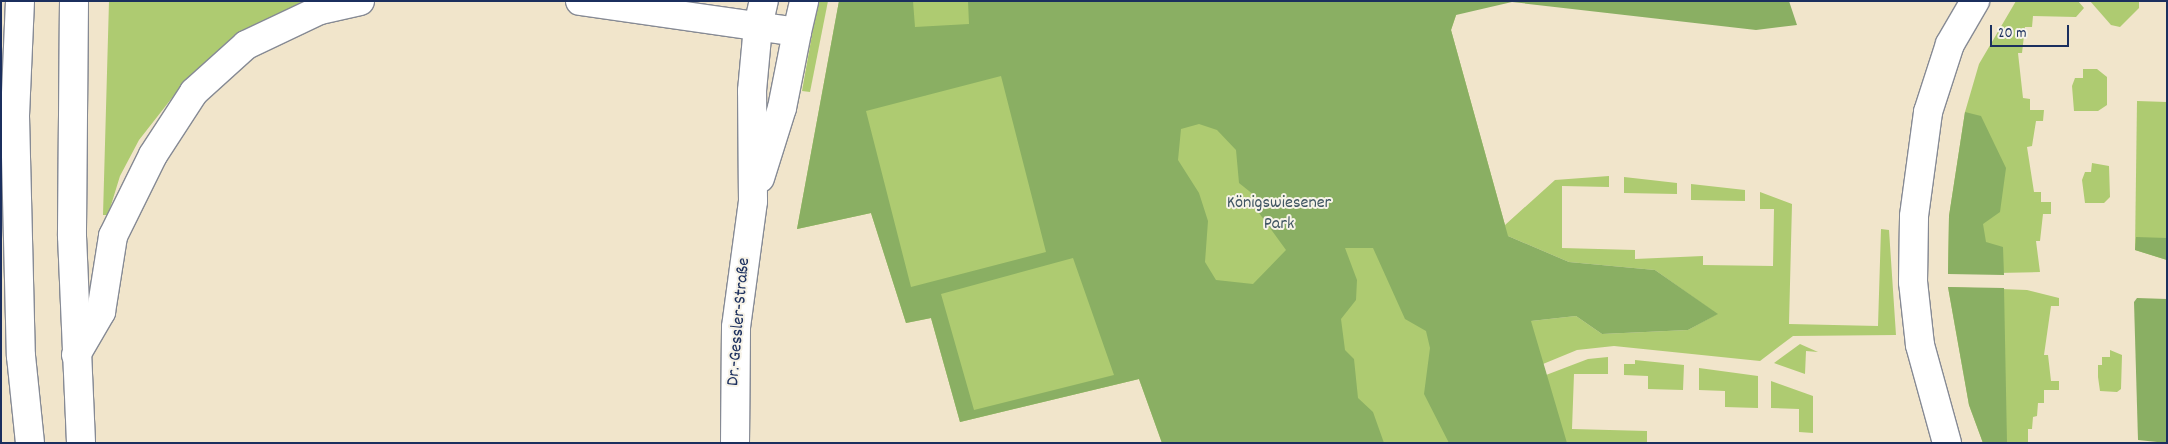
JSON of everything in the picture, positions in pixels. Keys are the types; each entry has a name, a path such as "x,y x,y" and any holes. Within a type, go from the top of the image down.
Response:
{"main road":[{"path":"20,1 15,116 22,356 30,443"},
{"path":"74,1 70,89 76,355 81,443"},
{"path":"76,355 101,312 113,236 153,155 194,92 246,45 320,10 360,1"},
{"path":"580,1 761,14 797,32"},
{"name":"Dr.-Gessler-Straße","path":"753,201 782,108 804,1"},
{"path":"1947,443 1920,344 1913,282 1914,216 1928,112 1950,44 1975,1"},
{"name":"Dr.-Gessler-Straße","path":"735,443 736,327 753,201 752,91 761,14"},
{"path":"1,83 15,116"}],"green space":[{"path":"109,1 303,1 243,34 186,80 139,140 120,176 108,215 103,215"},
{"path":"818,1 828,1 810,92 802,91"},
{"name":"Königswiesener Park","path":"839,1 1461,1 1451,30 1505,225 1555,180 1609,176 1609,187 1562,186 1562,248 1635,250 1635,259 1703,256 1703,265 1773,266 1774,209 1760,209 1760,192 1792,204 1789,324 1878,326 1881,229 1889,230 1896,335 1793,336 1760,361 1614,346 1577,350 1543,364 1546,375 1588,359 1608,357 1608,374 1574,374 1572,429 1647,431 1647,442 1673,443 1162,443 1139,379 960,422 931,318 906,323 871,213 797,229","holes":["1508,236 1569,262 1655,270 1717,314 1688,330 1602,334 1576,316 1531,321"]},
{"name":"Königswiesener Park","path":"839,1 913,1 915,27 969,24 968,1 1789,1 1797,25 1756,30 1512,2 1456,15 1451,30 1508,236 1569,262 1655,270 1718,314 1688,330 1602,334 1576,316 1531,321 1567,443 1449,443 1424,394 1430,348 1426,331 1405,319 1373,248 1345,248 1357,280 1356,300 1341,319 1345,350 1354,359 1358,398 1373,412 1384,443 1162,443 1139,379 960,422 931,318 906,323 871,213 797,229","holes":["1001,76 1046,252 911,287 866,111","1199,124 1217,130 1236,150 1239,183 1259,199 1259,213 1286,250 1253,284 1216,280 1205,262 1208,221 1199,193 1178,160 1181,129","1073,258 1114,375 974,410 941,294"]},
{"path":"2016,1 2078,1 2084,8 2076,17 2033,16 2032,27 2025,27 2022,53 2018,53 2023,98 2030,99 2030,110 2044,110 2043,121 2036,121 2032,146 2027,147 2034,192 2041,192 2041,202 2051,202 2051,214 2043,214 2040,241 2036,241 2040,272 1948,274 1949,216 1965,112 1979,64"},
{"path":"2090,1 2139,1 2139,8 2120,27 2111,25"},
{"path":"2083,69 2097,69 2107,77 2107,105 2098,111 2074,111 2072,86 2075,78 2083,78"},
{"path":"2137,101 2167,102 2167,260 2135,250"},
{"path":"1965,112 1981,116 2006,168 2000,212 1983,224 1986,242 2003,247 2004,275 1948,274 1949,216"},
{"path":"2092,163 2109,166 2110,197 2104,203 2085,203 2082,180 2085,172 2091,172"},
{"path":"1624,177 1677,183 1677,194 1624,193"},
{"path":"1691,184 1745,190 1745,201 1691,200"},
{"path":"2136,237 2167,238 2167,260 2135,250"},
{"path":"1948,287 2027,290 2059,298 2059,306 2051,306 2044,355 2048,355 2051,381 2059,381 2059,390 2044,390 2044,403 2038,403 2037,416 2033,417 2032,429 2028,429 2028,443 1983,443 1969,405"},
{"path":"1948,287 2004,288 2007,443 1983,443 1969,405"},
{"path":"2137,298 2167,299 2167,443 2138,440 2134,302"},
{"path":"1800,344 1818,352 1806,351 1805,374 1774,363"},
{"path":"2110,350 2122,355 2121,389 2117,392 2100,391 2098,365 2102,365 2102,357 2110,357"},
{"path":"1635,360 1684,365 1683,390 1648,389 1648,376 1624,375 1624,364 1635,364"},
{"path":"1699,368 1758,376 1758,408 1725,407 1725,391 1699,390"},
{"path":"1771,381 1813,396 1813,433 1799,432 1799,409 1771,408"}]}
